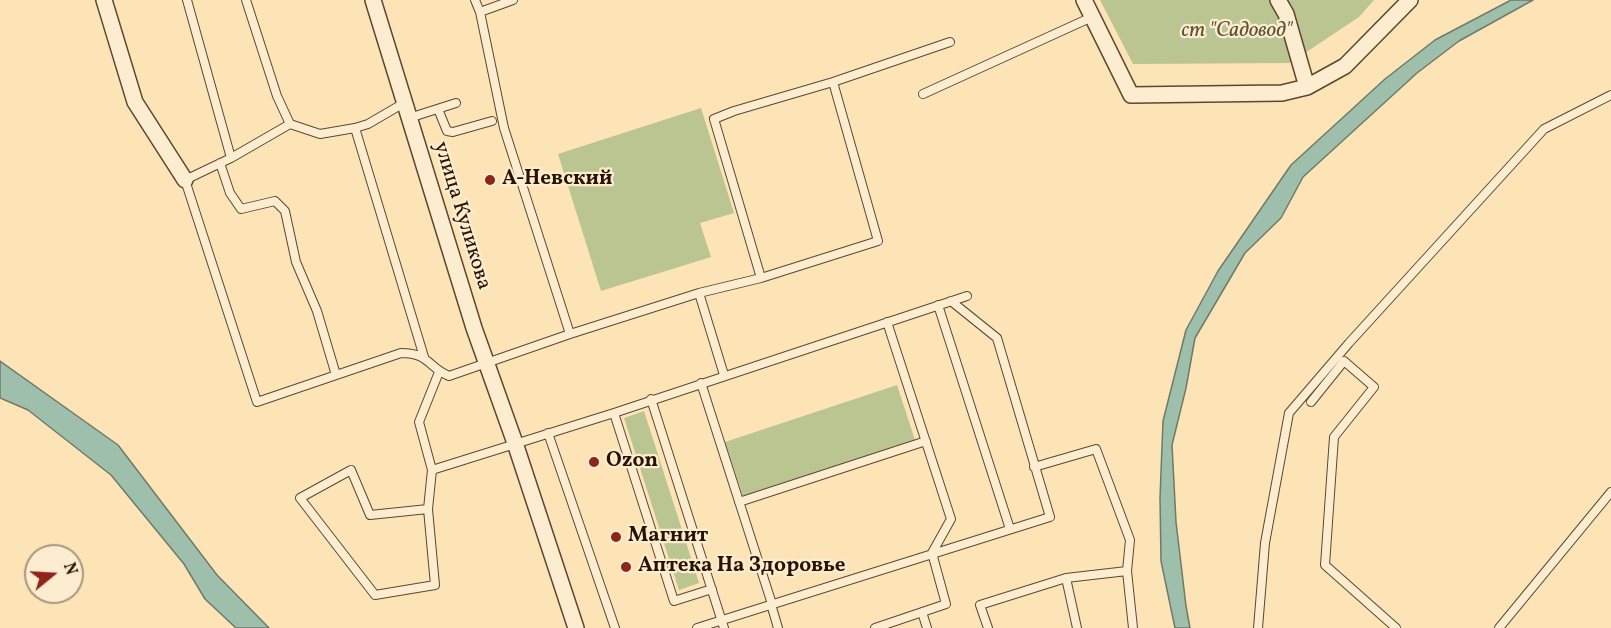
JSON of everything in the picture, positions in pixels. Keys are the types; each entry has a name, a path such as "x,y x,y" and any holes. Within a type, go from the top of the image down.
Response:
{"street":[{"path":"104,0 135,102 185,180"},
{"name":"улица Куликова","path":"374,0 474,328 576,628"},
{"path":"1084,0 1131,95 1282,93 1307,87 1345,66 1410,0"},
{"path":"1278,0 1286,14 1307,87"}],"lane":[{"path":"187,0 231,158"},
{"path":"246,0 277,96 290,124 320,134 355,128 406,110 438,109 456,103"},
{"path":"475,0 480,12 504,128 570,334"},
{"path":"480,12 513,0"},
{"path":"923,94 1092,17"},
{"path":"761,278 714,120 734,111 833,82 950,42"},
{"path":"290,124 231,158 185,180 257,402 401,353 413,353 424,357 440,372 448,376 699,293 761,278 878,241 833,82"},
{"path":"1258,628 1265,543 1289,413 1349,343 1544,129 1611,95"},
{"path":"438,109 447,131 453,132 492,121"},
{"path":"355,128 424,357"},
{"path":"220,163 230,193 241,209 275,201 285,211 296,262 316,311 336,375"},
{"path":"699,293 724,375"},
{"path":"432,470 614,413 967,296"},
{"path":"697,628 723,624 771,604 1050,517 997,338 951,301"},
{"path":"938,306 1010,529"},
{"path":"875,628 946,604 932,553 951,519 887,322"},
{"path":"1311,402 1344,361 1374,387 1334,437 1325,565 1396,628"},
{"path":"428,509 369,515 351,470 300,498 375,595 435,585 428,509 432,470 419,422 440,372"},
{"path":"701,383 778,628"},
{"path":"651,399 723,624"},
{"path":"614,413 674,601 712,589"},
{"path":"548,433 615,628"},
{"path":"739,502 926,441"},
{"path":"1034,467 1096,449 1130,540 1127,571 1133,628"},
{"path":"1499,628 1611,492"},
{"path":"988,628 980,605 1066,578 1127,571"},
{"path":"1066,578 1077,628"},
{"path":"922,612 927,628"}],"green space":[{"name":"ст \"Садовод\"","path":"1100,0 1374,0 1359,17 1290,63 1133,64"},
{"path":"701,108 734,213 700,223 711,257 601,291 558,154"},
{"path":"897,385 915,440 743,496 725,442"},
{"path":"644,411 699,583 679,590 624,418"}],"shaded area":[{"path":"1511,0 1533,0 1459,41 1417,73 1303,177 1281,218 1245,253 1195,338 1172,445 1176,522 1190,628 1175,628 1161,561 1160,498 1163,421 1186,330 1218,271 1291,165 1385,79 1435,40"},
{"path":"0,361 118,445 217,575 269,628 236,628 205,599 184,564 111,475 28,410 0,398"}],"place":[{"name":"А-Невский","path":"490,180"},
{"name":"Ozon","path":"594,462"},
{"name":"Магнит","path":"616,537"},
{"name":"Аптека На Здоровье","path":"626,567"}]}
